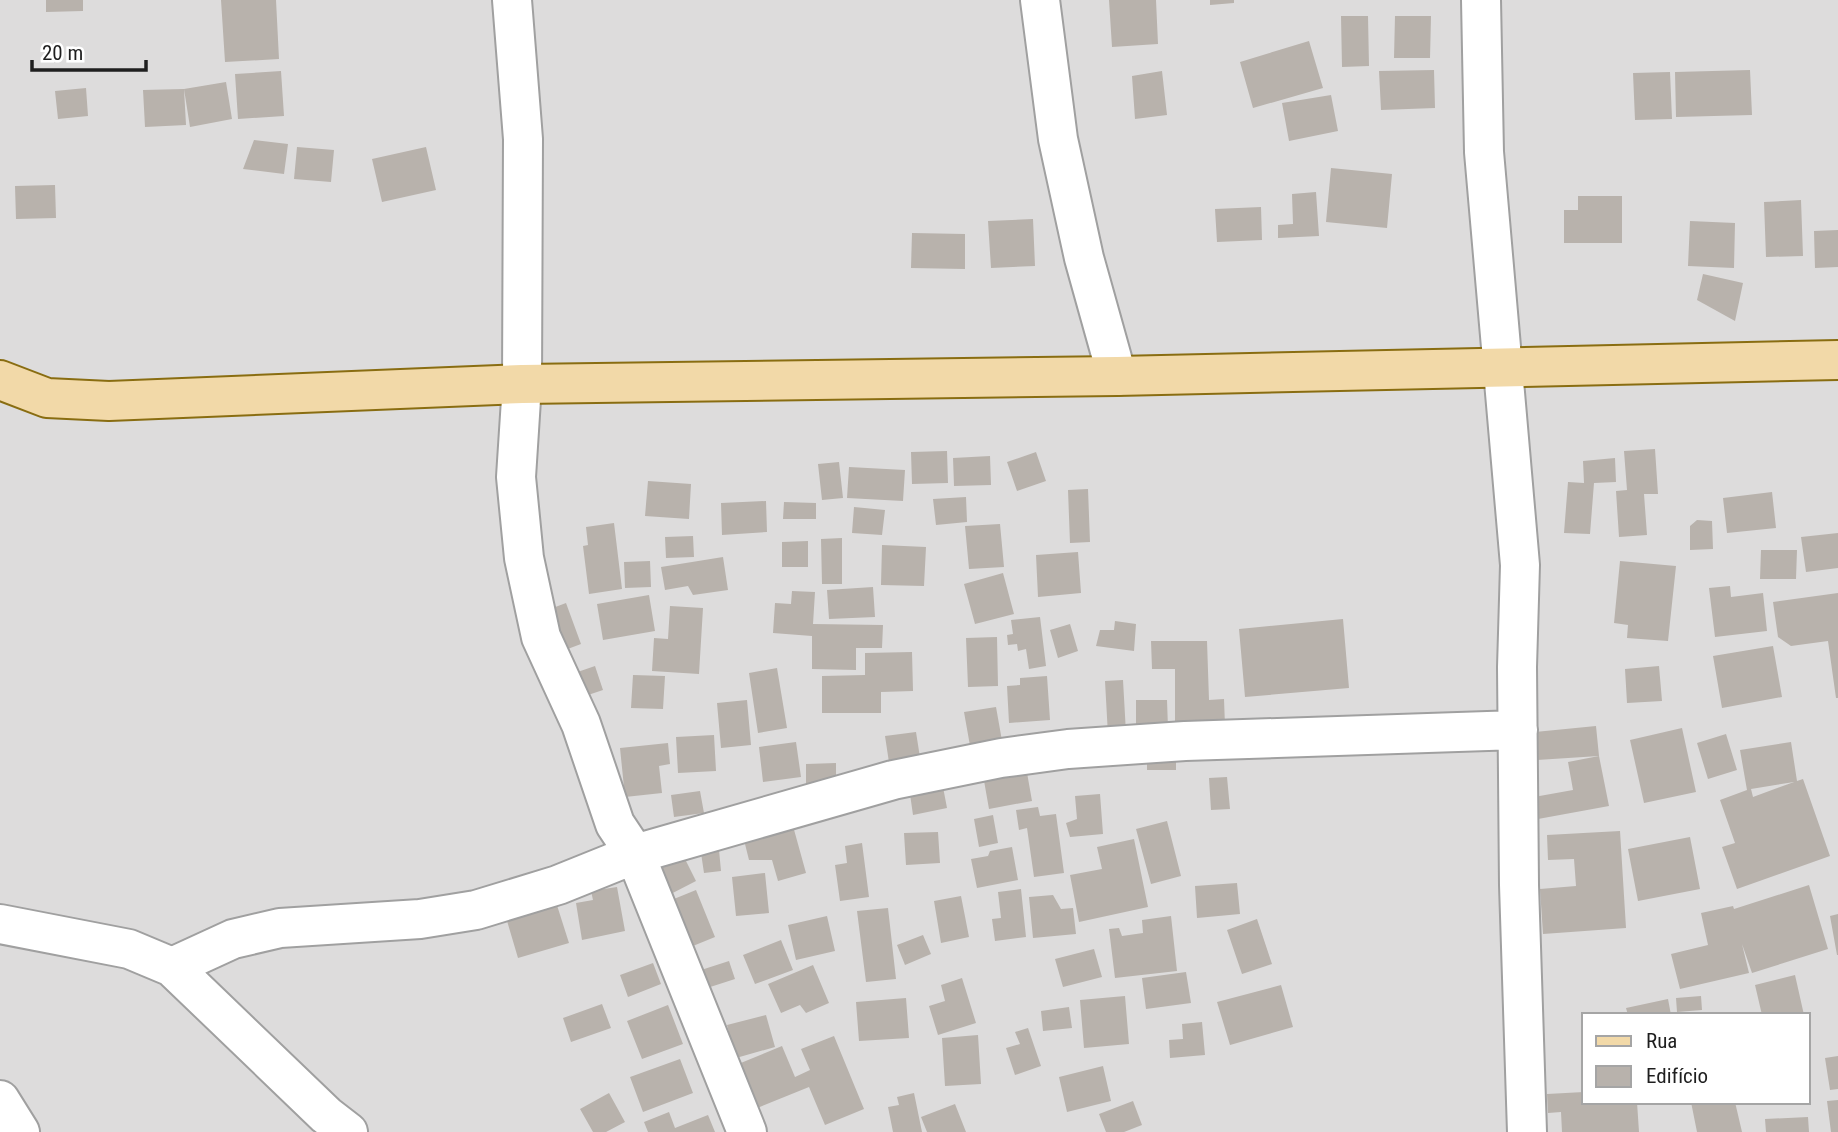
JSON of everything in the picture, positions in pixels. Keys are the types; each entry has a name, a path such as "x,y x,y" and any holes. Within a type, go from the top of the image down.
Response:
{"main road":[{"path":"0,380 47,398 108,401 522,384 1503,369 1838,360"}],"street":[{"path":"512,0 523,139 522,384 516,477 523,558 541,637 581,724 615,824 635,854 747,1132"},
{"path":"1040,0 1058,139 1084,258 1117,376"},
{"path":"1481,0 1484,152 1520,565 1519,884 1527,1132"},
{"path":"172,967 233,939 280,928 420,919 476,910 558,885 635,854 893,780 1001,758 1068,749 1185,741 1518,730"},
{"path":"0,924 129,949 172,967 326,1115 348,1132"},
{"path":"0,1100 20,1132"}],"shaded area":[{"path":"0,0 1838,0 1838,1132 0,1132"}],"building":[{"path":"46,0 83,0 83,11 46,12"},
{"path":"221,0 276,0 279,59 225,62"},
{"path":"1109,0 1156,0 1158,44 1112,47"},
{"path":"1210,0 1234,0 1234,3 1210,5"},
{"path":"1341,16 1368,16 1369,66 1342,67"},
{"path":"1395,16 1431,16 1430,58 1394,58"},
{"path":"1309,41 1323,88 1253,108 1240,62"},
{"path":"1434,70 1435,108 1381,110 1379,71"},
{"path":"1750,70 1752,115 1676,117 1675,72"},
{"path":"281,71 284,116 238,119 235,74"},
{"path":"1162,71 1167,115 1135,119 1132,76"},
{"path":"1670,72 1672,119 1635,120 1633,73"},
{"path":"226,82 232,119 190,127 184,89"},
{"path":"86,88 88,116 58,119 55,91"},
{"path":"184,89 186,125 145,127 143,90"},
{"path":"1331,95 1338,131 1289,141 1282,103"},
{"path":"254,140 288,144 284,174 243,169"},
{"path":"297,147 334,150 331,182 294,179"},
{"path":"426,147 436,190 382,202 372,159"},
{"path":"1331,168 1392,174 1387,228 1326,222"},
{"path":"55,185 56,218 16,219 15,186"},
{"path":"1316,192 1319,236 1278,238 1278,225 1293,224 1292,194"},
{"path":"1578,196 1622,196 1622,243 1564,243 1564,210 1578,210"},
{"path":"1801,200 1803,256 1766,257 1764,202"},
{"path":"1261,207 1262,240 1217,242 1215,209"},
{"path":"1033,219 1035,266 991,268 988,221"},
{"path":"1690,221 1735,223 1734,268 1688,266"},
{"path":"1838,230 1838,267 1815,268 1814,231"},
{"path":"912,233 965,234 965,269 911,268"},
{"path":"1703,274 1743,283 1735,321 1697,300"},
{"path":"1655,449 1658,494 1644,494 1647,535 1619,537 1616,491 1627,490 1624,451"},
{"path":"947,451 948,483 912,484 911,452"},
{"path":"1036,452 1046,481 1017,491 1007,462"},
{"path":"990,456 991,485 954,486 953,458"},
{"path":"1615,458 1616,482 1594,483 1590,534 1564,533 1568,482 1584,483 1583,461"},
{"path":"839,462 843,498 822,500 818,464"},
{"path":"849,467 905,470 903,501 847,498"},
{"path":"648,481 691,484 689,519 645,516"},
{"path":"1088,489 1090,542 1070,543 1068,490"},
{"path":"1772,492 1776,528 1727,533 1723,498"},
{"path":"966,497 967,522 936,525 933,499"},
{"path":"766,501 767,532 722,535 721,503"},
{"path":"784,502 816,503 816,519 783,519"},
{"path":"854,507 885,510 882,535 852,533"},
{"path":"1697,520 1712,521 1713,549 1690,550 1690,526"},
{"path":"614,523 622,589 589,594 583,546 588,545 586,527"},
{"path":"1000,524 1004,567 969,569 965,526"},
{"path":"1838,533 1838,568 1806,572 1801,537"},
{"path":"693,536 694,557 666,558 665,537"},
{"path":"842,538 842,584 822,584 821,539"},
{"path":"808,541 808,567 782,567 782,542"},
{"path":"882,545 926,547 924,586 881,585"},
{"path":"1761,550 1797,550 1796,579 1760,579"},
{"path":"1078,552 1081,593 1038,597 1036,555"},
{"path":"723,557 728,590 693,595 688,586 665,590 661,567"},
{"path":"650,561 651,587 625,588 624,562"},
{"path":"1620,561 1676,566 1668,641 1627,638 1628,625 1614,623"},
{"path":"1003,573 1014,614 975,624 964,584"},
{"path":"1730,586 1731,597 1763,593 1767,631 1715,637 1709,588"},
{"path":"873,587 875,617 829,619 827,590"},
{"path":"792,591 815,592 813,624 883,625 882,648 856,648 856,670 812,669 812,636 773,633 775,603 791,604"},
{"path":"1838,593 1836,698 1828,641 1791,646 1778,637 1773,602"},
{"path":"649,595 655,631 603,640 597,604"},
{"path":"566,603 581,644 557,653 542,612"},
{"path":"670,606 703,608 699,674 652,671 654,638 668,639"},
{"path":"1040,617 1046,666 1029,669 1026,649 1018,651 1017,644 1008,645 1007,635 1013,634 1011,620"},
{"path":"1343,619 1349,688 1245,697 1239,629"},
{"path":"1115,621 1136,624 1134,651 1096,646 1100,630 1114,630"},
{"path":"1070,624 1078,651 1058,658 1050,630"},
{"path":"997,637 998,686 968,687 966,638"},
{"path":"1151,641 1207,641 1209,700 1224,699 1225,726 1175,727 1175,669 1152,669"},
{"path":"1773,646 1782,697 1722,708 1713,656"},
{"path":"912,652 913,691 881,692 881,713 822,713 822,676 865,675 865,653"},
{"path":"595,666 603,690 573,700 566,676"},
{"path":"1659,666 1662,701 1627,703 1625,669"},
{"path":"777,668 787,728 758,733 749,673"},
{"path":"633,675 665,676 663,709 631,708"},
{"path":"1047,676 1050,720 1009,723 1007,686 1020,685 1020,678"},
{"path":"1123,680 1126,733 1108,735 1105,681"},
{"path":"747,700 751,745 721,748 717,703"},
{"path":"1136,700 1167,700 1168,728 1136,728"},
{"path":"996,707 1004,752 972,757 964,712"},
{"path":"1596,726 1599,756 1537,760 1535,732"},
{"path":"1682,728 1696,792 1644,803 1630,740"},
{"path":"916,732 921,764 890,769 885,736"},
{"path":"1726,734 1737,770 1708,779 1697,743"},
{"path":"714,735 716,771 678,773 676,737"},
{"path":"796,742 801,777 763,782 759,747"},
{"path":"1791,742 1797,781 1803,779 1830,856 1737,889 1722,847 1735,843 1720,800 1747,790 1740,750","holes":["1794,782 1753,797 1751,789"]},
{"path":"668,743 670,764 659,766 662,793 625,797 620,748"},
{"path":"1147,753 1176,754 1176,770 1147,770"},
{"path":"1599,756 1609,806 1538,819 1534,797 1573,790 1568,762"},
{"path":"836,763 836,786 806,786 806,764"},
{"path":"1026,767 1032,801 989,809 983,775"},
{"path":"1227,777 1230,809 1211,810 1209,778"},
{"path":"943,787 947,808 913,815 910,794"},
{"path":"700,791 704,813 674,817 671,795"},
{"path":"1100,794 1103,834 1070,837 1066,823 1077,819 1075,796"},
{"path":"1038,807 1040,816 1056,814 1064,873 1034,877 1027,828 1019,830 1016,810"},
{"path":"993,815 998,843 979,847 974,819"},
{"path":"1167,821 1181,876 1151,884 1136,829"},
{"path":"793,826 806,873 778,881 772,860 749,860 744,840"},
{"path":"1620,831 1626,928 1543,934 1540,889 1576,886 1574,859 1548,860 1547,835"},
{"path":"938,832 940,863 906,865 904,833"},
{"path":"1690,837 1700,889 1638,901 1628,849"},
{"path":"1134,839 1148,907 1079,922 1070,875 1102,869 1097,847"},
{"path":"862,843 869,897 840,901 835,865 847,863 845,846"},
{"path":"1012,847 1018,880 977,888 971,859 988,856 990,851"},
{"path":"719,850 721,871 704,873 701,853"},
{"path":"682,853 696,881 665,897 652,868"},
{"path":"765,873 769,913 736,916 732,877"},
{"path":"1237,883 1240,914 1197,918 1195,886"},
{"path":"1809,885 1828,949 1752,973 1742,944 1749,973 1680,989 1671,954 1708,945 1701,913 1733,906 1734,909"},
{"path":"617,887 625,931 582,940 576,903 593,900 591,891"},
{"path":"1021,889 1026,937 995,941 992,919 1001,918 998,892"},
{"path":"696,890 715,937 688,948 669,901"},
{"path":"1053,895 1061,909 1073,908 1076,934 1033,938 1029,897"},
{"path":"961,896 969,937 941,943 934,901"},
{"path":"555,899 569,943 518,958 505,914"},
{"path":"888,908 896,979 866,982 857,911"},
{"path":"1838,914 1838,955 1837,955 1830,916"},
{"path":"827,916 835,951 796,960 788,925"},
{"path":"1171,916 1177,971 1115,978 1109,929 1119,928 1122,936 1143,933 1142,920"},
{"path":"1257,919 1272,964 1242,974 1227,930"},
{"path":"923,935 931,954 905,965 897,945"},
{"path":"781,940 793,970 755,984 743,955"},
{"path":"1094,949 1102,977 1063,987 1055,959"},
{"path":"729,961 735,979 704,989 698,971"},
{"path":"653,963 661,984 628,997 620,975"},
{"path":"813,965 829,1003 806,1013 800,1005 781,1013 768,984"},
{"path":"1186,972 1191,1003 1146,1009 1142,978"},
{"path":"1795,975 1804,1013 1762,1013 1755,985"},
{"path":"962,978 976,1023 938,1035 929,1006 945,1001 941,985"},
{"path":"1281,985 1293,1027 1230,1045 1217,1002"},
{"path":"1125,996 1129,1044 1084,1048 1080,1000"},
{"path":"1701,996 1702,1010 1677,1012 1676,998"},
{"path":"906,998 909,1038 859,1041 856,1002"},
{"path":"1668,999 1671,1013 1627,1013 1626,1008"},
{"path":"602,1004 611,1028 571,1042 563,1018"},
{"path":"668,1005 683,1044 642,1059 627,1021"},
{"path":"1069,1007 1072,1028 1043,1031 1041,1011"},
{"path":"766,1015 775,1047 736,1058 727,1025"},
{"path":"1202,1022 1205,1055 1170,1058 1169,1040 1183,1039 1182,1024"},
{"path":"1028,1028 1041,1066 1015,1075 1006,1048 1020,1044 1015,1032"},
{"path":"978,1035 981,1084 945,1086 942,1038"},
{"path":"834,1036 864,1109 825,1125 809,1087 750,1111 731,1067 782,1046 795,1077 810,1070 801,1049"},
{"path":"1838,1056 1838,1089 1830,1090 1825,1058"},
{"path":"680,1059 693,1093 643,1112 630,1077"},
{"path":"1103,1066 1111,1101 1067,1112 1059,1077"},
{"path":"1582,1092 1582,1104 1637,1104 1639,1132 1562,1132 1561,1112 1548,1113 1547,1094"},
{"path":"609,1093 625,1122 606,1132 593,1132 580,1109"},
{"path":"914,1093 922,1132 893,1132 888,1107 899,1105 897,1097"},
{"path":"1838,1100 1838,1132 1831,1132 1827,1101"},
{"path":"1133,1101 1142,1125 1124,1132 1106,1132 1099,1114"},
{"path":"955,1104 966,1132 927,1132 921,1117"},
{"path":"1691,1104 1735,1104 1742,1132 1697,1132"},
{"path":"669,1112 675,1128 708,1115 715,1132 648,1132 644,1122"},
{"path":"1808,1117 1809,1132 1766,1132 1765,1119"}]}
